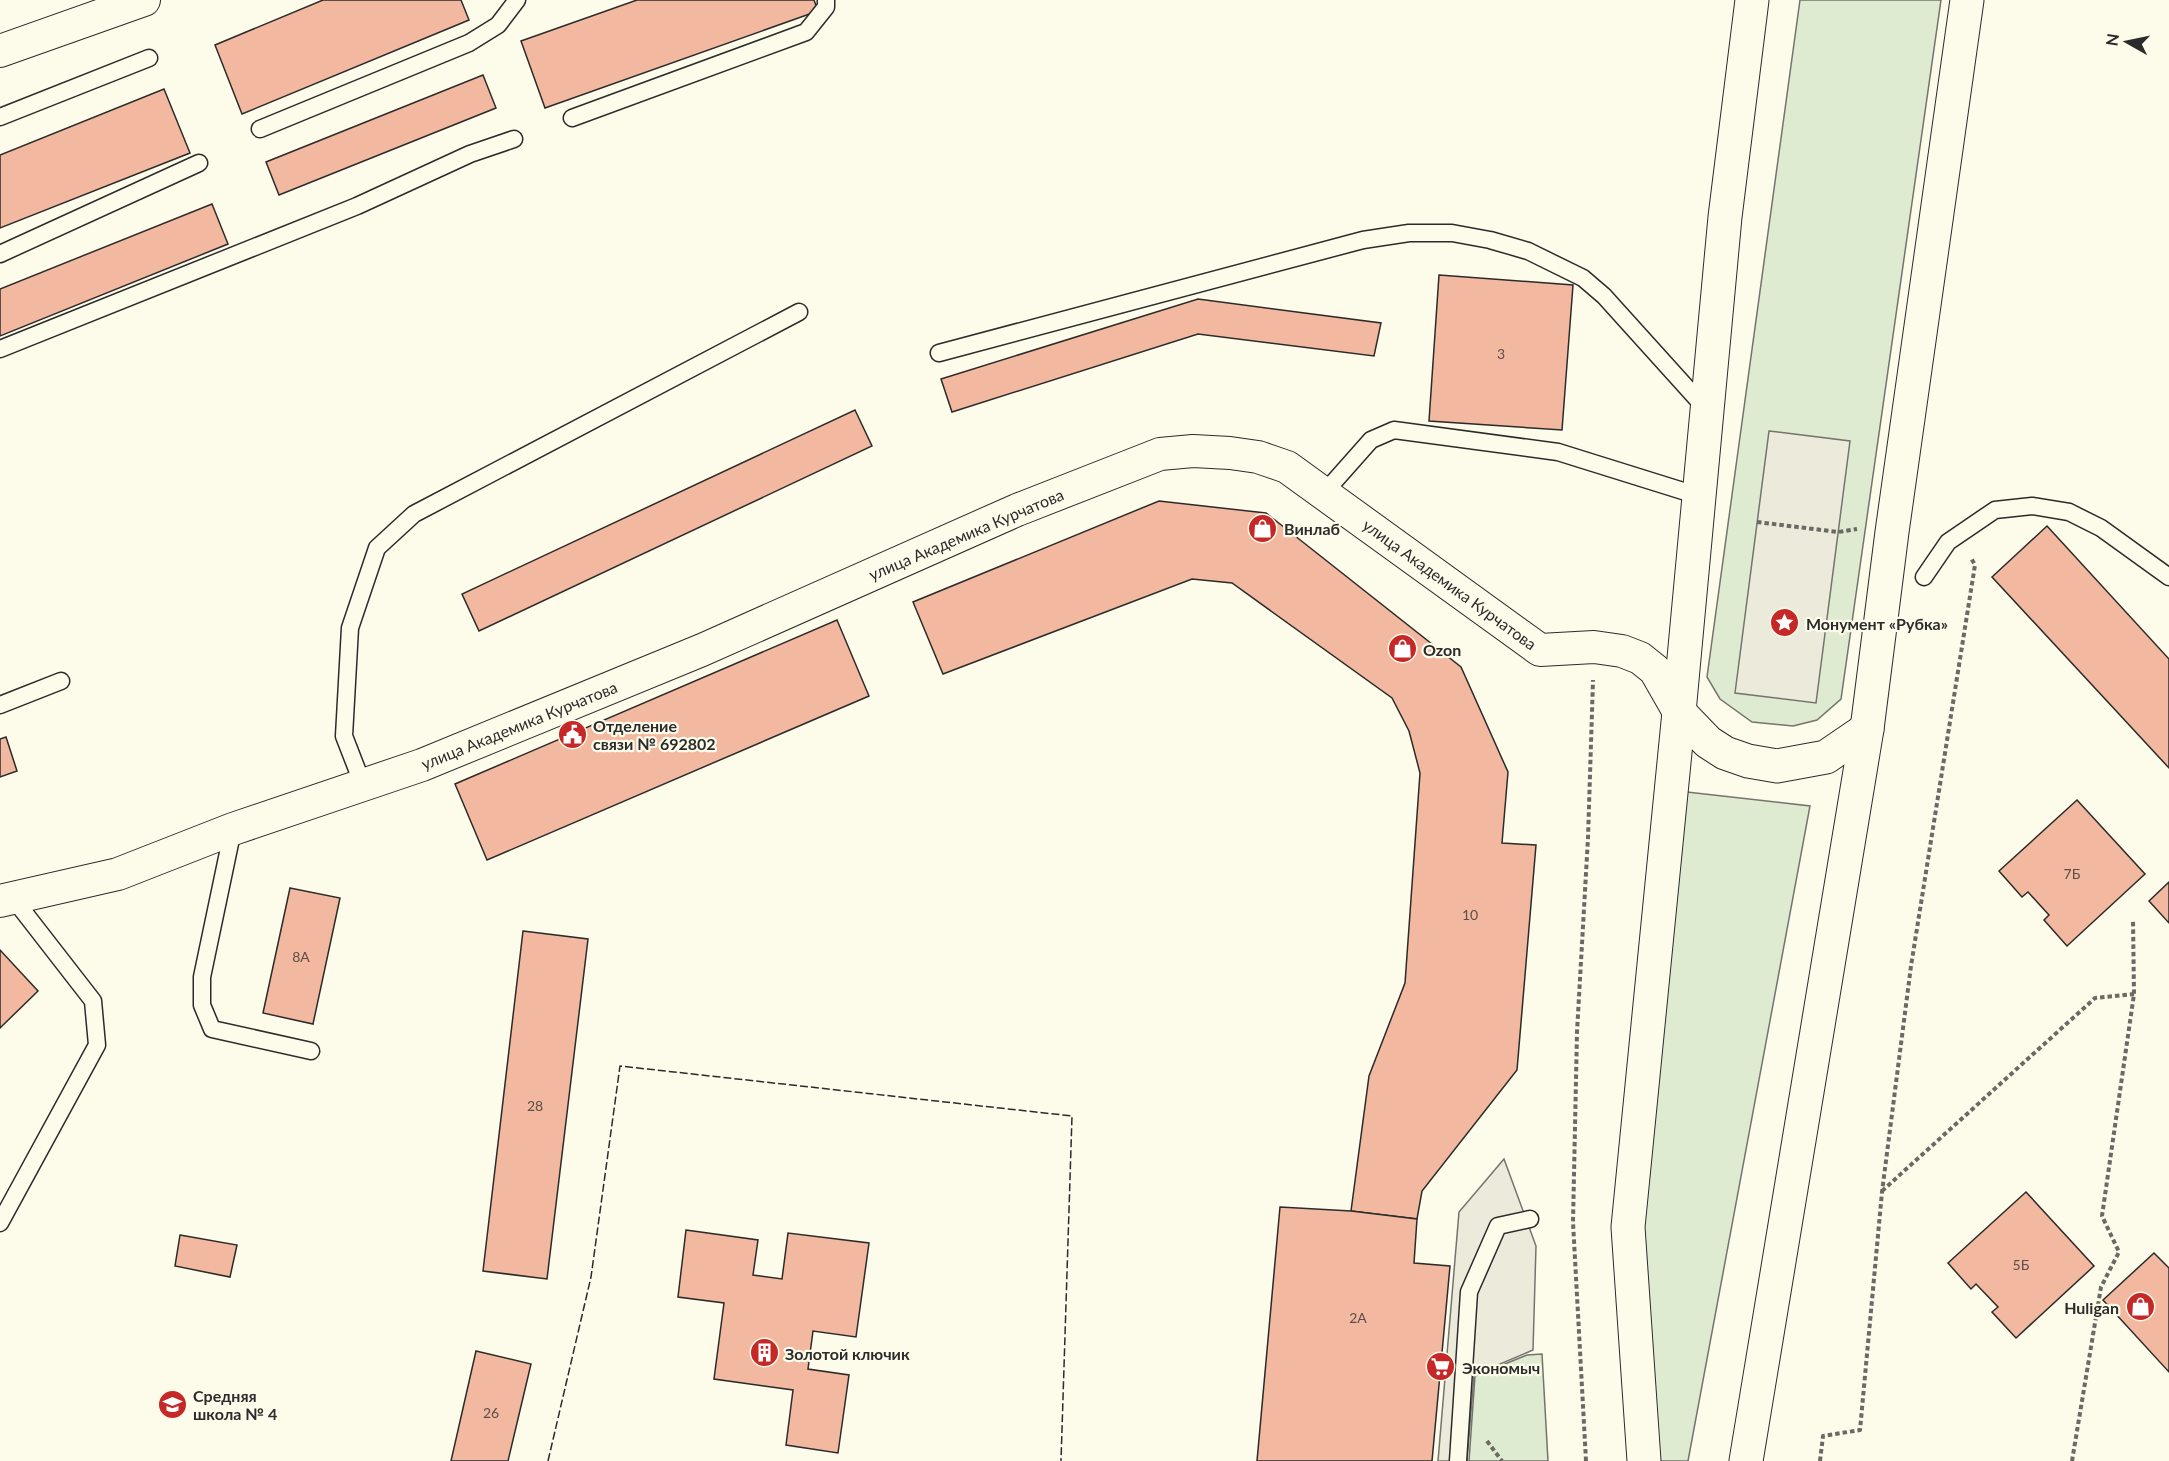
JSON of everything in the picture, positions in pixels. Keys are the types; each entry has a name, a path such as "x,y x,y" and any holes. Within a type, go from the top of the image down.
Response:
{"main road":[{"path":"1644,1461 1628,1227 1725,217 1752,0"},
{"path":"1746,1461 1867,729 1892,532 1967,0"},
{"name":"улица Академика Курчатова","path":"1679,712 1708,742 1725,753 1777,766 1826,757 1867,729"}],"street":[{"path":"0,51 144,0"},
{"name":"улица Академика Курчатова","path":"7,899 118,874 233,829 422,765 692,655 1017,510 1160,454 1193,451 1258,457 1287,467 1540,650 1594,647 1622,651 1640,658 1655,670 1679,712"}],"lane":[{"path":"260,129 469,43 498,25 517,0"},
{"path":"572,118 806,32 826,7 826,0"},
{"path":"0,117 149,58"},
{"path":"0,349 357,206 470,153 514,139"},
{"path":"0,255 199,163"},
{"path":"939,353 1362,240 1409,232 1452,233 1490,240 1528,251 1583,278 1604,296 1707,410"},
{"path":"363,785 344,735 350,628 376,548 414,514 799,312"},
{"path":"1324,494 1371,440 1394,430 1558,452 1699,496"},
{"path":"1924,577 1948,542 1995,510 2032,506 2069,512 2101,528 2169,577"},
{"path":"0,705 62,681"},
{"path":"233,829 202,977 202,1005 212,1029 311,1051"},
{"path":"0,1223 97,1045 93,1001 7,899"},
{"path":"1458,1461 1469,1292 1498,1226 1530,1219"}],"path":[{"path":"1757,522 1838,532 1869,527 1892,532"},
{"path":"1820,1461 1823,1436 1860,1430 1882,1192 1911,966 1975,565 1966,550 1948,542"},
{"path":"1586,1461 1573,1222 1577,1032 1588,838 1594,647"},
{"path":"2072,1461 2101,1287 2119,1252 2102,1216 2134,994 2133,919"},
{"path":"1882,1192 2095,998 2134,994"}],"green space":[{"path":"1800,0 1941,0 1841,699 1817,720 1793,726 1752,722 1720,699 1707,677"},
{"path":"1678,791 1810,806 1688,1461 1660,1461 1637,1242"},
{"path":"1542,1354 1548,1461 1469,1461 1475,1376 1527,1355"}],"shaded area":[{"path":"1769,431 1850,441 1816,703 1735,693"},
{"path":"1504,1159 1536,1246 1533,1350 1474,1375 1467,1461 1438,1461 1459,1212"}],"building":[{"path":"323,0 461,0 469,20 242,114 215,45"},
{"path":"637,0 814,0 818,11 545,108 521,41"},
{"path":"483,75 496,108 279,195 266,162"},
{"path":"164,89 190,153 0,228 0,155"},
{"path":"212,204 228,244 0,336 0,289"},
{"path":"1439,275 1573,285 1562,430 1429,421"},
{"path":"1198,299 1381,323 1374,356 1198,334 952,412 941,379"},
{"path":"855,410 872,446 479,631 462,594"},
{"path":"1159,501 1266,513 1461,667 1508,772 1502,843 1536,845 1517,1070 1422,1191 1417,1219 1351,1211 1369,1076 1405,983 1420,773 1409,731 1392,698 1232,583 1192,579 943,674 913,602"},
{"path":"2047,526 2169,659 2169,768 1992,577"},
{"path":"837,620 869,696 487,860 455,784"},
{"path":"6,737 17,771 0,777 0,739"},
{"path":"2077,800 2145,874 2067,946 2044,920 2049,915 2028,892 2022,897 1999,871"},
{"path":"2169,882 2169,923 2149,901"},
{"path":"290,888 340,898 313,1024 263,1013"},
{"path":"523,931 588,939 547,1279 483,1271"},
{"path":"0,950 38,991 0,1028"},
{"path":"2026,1192 2094,1266 2016,1338 1992,1312 1998,1307 1976,1284 1971,1289 1948,1263"},
{"path":"1280,1207 1351,1211 1417,1219 1414,1263 1450,1266 1432,1461 1257,1461"},
{"name":"Золотой ключик","path":"686,1230 758,1240 753,1275 782,1279 788,1233 869,1243 856,1337 813,1331 808,1369 849,1375 838,1453 786,1445 793,1390 714,1379 724,1303 678,1297"},
{"path":"180,1235 237,1245 230,1277 175,1266"},
{"path":"2154,1253 2169,1268 2169,1372 2103,1300"},
{"path":"476,1351 531,1364 508,1461 451,1461"}],"fence":[{"path":"548,1461 591,1277 620,1066 1072,1116 1061,1461"}],"place":[{"name":"Винлаб","path":"1263,528"},
{"name":"Монумент «Рубка»","path":"1785,623"},
{"name":"Ozon","path":"1402,649"},
{"name":"Отделение связи № 692802","path":"572,734"},
{"name":"Huligan","path":"2140,1307"},
{"name":"Золотой ключик","path":"764,1353"},
{"name":"Экономыч","path":"1441,1367"},
{"name":"Средняя школа № 4","path":"172,1404"}]}
